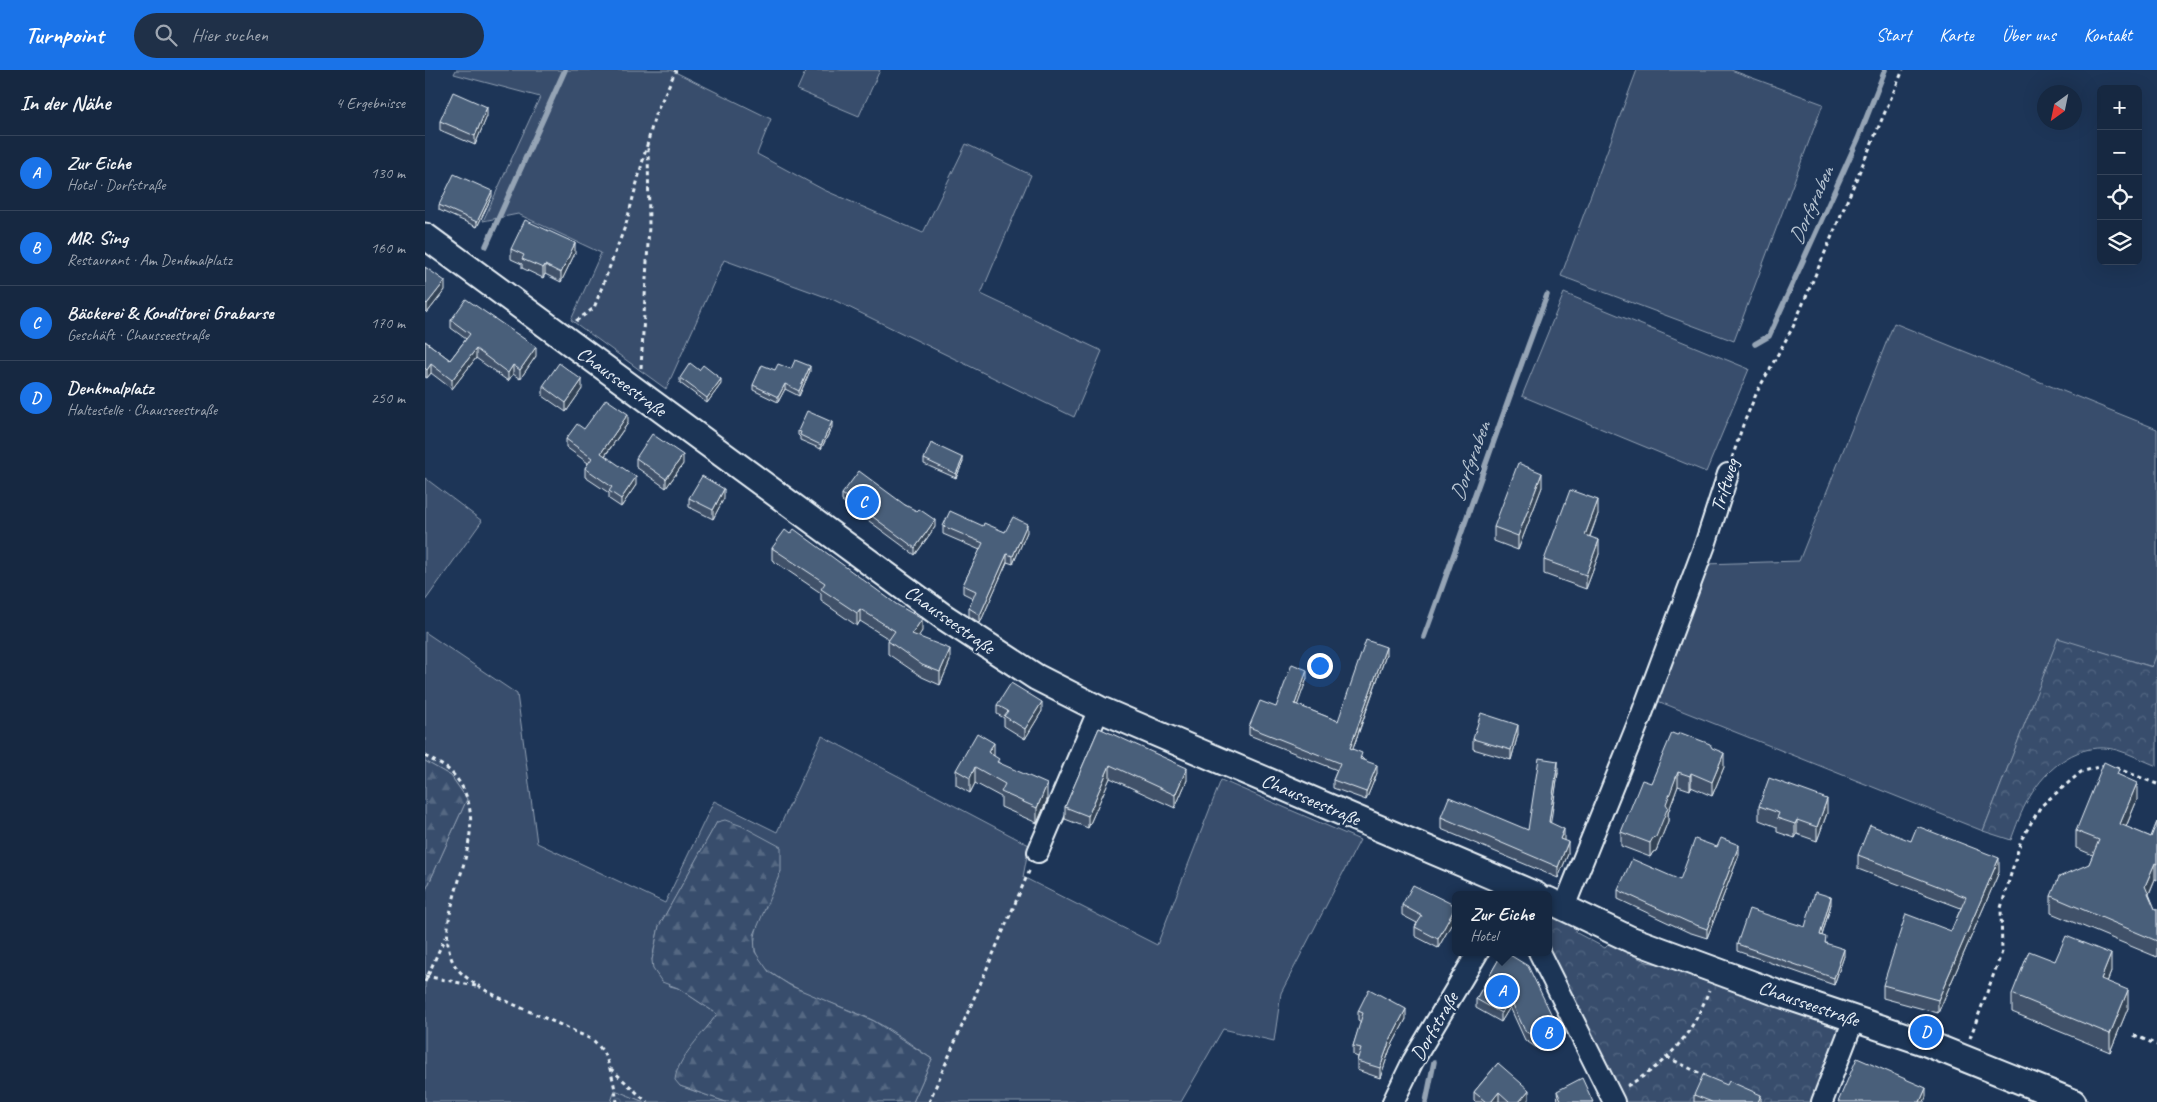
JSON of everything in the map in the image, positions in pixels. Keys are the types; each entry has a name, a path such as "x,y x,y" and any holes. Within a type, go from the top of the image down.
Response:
{"main road":[{"name":"Chausseestraße","path":"425,236 944,617 1036,677 1099,710 1522,891"},
{"name":"Chausseestraße","path":"1556,903 1630,939 1942,1049 2073,1102"}],"street":[{"name":"Triftweg","path":"1556,903 1644,708 1703,551 1728,474"},
{"path":"1038,852 1099,710"},
{"name":"Dorfstraße","path":"1393,1102 1413,1061 1476,956"},
{"path":"1541,956 1612,1098"},
{"path":"1822,1102 1854,1019"}],"path":[{"path":"571,320 577,321 594,308 626,224 655,115 676,70"},
{"name":"Triftweg","path":"1728,474 1743,425 1757,392 1793,326 1903,70"},
{"path":"641,376 649,226 648,139"},
{"path":"425,756 449,770 461,784 470,813 465,857 450,909 445,936 425,982"},
{"path":"1969,1041 2002,952 2001,908 2021,840 2041,806 2081,772 2108,764 2157,784"},
{"path":"929,1102 1038,852"},
{"path":"445,936 454,964 477,986"},
{"path":"426,976 477,986 595,1042 610,1068 647,1102"},
{"path":"1612,1098 1647,1075 1667,1057 1690,1031 1700,1016 1709,990"},
{"path":"2134,1035 2157,1045"},
{"path":"1667,1057 1713,1079"},
{"path":"610,1068 617,1102"}],"green space":[{"path":"456,70 671,70 771,119 757,154 824,190 923,233 966,144 1031,175 981,294 1102,351 1074,417 834,300 724,260 666,389 571,320 601,253 518,214 483,221 540,97 454,74"},
{"path":"806,70 880,70 859,116 797,90"},
{"path":"1637,70 1731,70 1823,104 1734,341 1561,276"},
{"path":"1564,293 1749,369 1706,472 1522,396"},
{"path":"1894,323 2157,429 2157,653 2153,667 2058,639 1983,831 1655,700 1704,564 1799,561"},
{"path":"425,478 482,521 425,601"},
{"path":"425,632 517,694 537,843 665,903 714,801 777,832 822,736 1029,845 1023,877 1157,945 1221,780 1360,840 1281,993 1274,1041 1223,1029 1181,1102 913,1102 932,1059 874,1021 789,984 773,974 761,963 755,950 756,931 763,910 781,871 717,822 659,926 652,960 670,986 678,988 717,1014 676,1071 680,1086 726,1102 644,1102 616,1091 611,1102 425,1102 425,892 467,799 451,776 425,761"},
{"path":"2058,638 2152,667 2157,653 2157,766 2117,750 2103,748 2090,749 2066,759 2045,776 2036,787 2024,808 2011,840 1983,831"},
{"path":"425,761 451,776 467,799 425,892"},
{"path":"725,820 742,826 781,847 781,871 754,935 755,952 769,972 791,986 874,1021 932,1059 913,1102 726,1102 680,1086 675,1080 686,1054 717,1014 678,988 662,982 653,969 652,960 659,926 717,822"},
{"path":"1557,916 1578,927 1575,932 1605,948 1609,944 1647,962 1670,966 1836,1026 1838,1037 1810,1102 1624,1102 1551,956 1552,917"},
{"path":"615,1090 644,1102 611,1102"}],"building":[{"path":"453,92 487,107 475,136 440,121"},
{"path":"454,174 492,191 477,222 439,205"},
{"path":"525,220 575,243 561,273 545,265 543,268 522,259 524,255 511,249"},
{"path":"425,267 445,281 427,304 425,302"},
{"path":"466,299 536,347 520,370 513,365 508,373 476,349 452,380 431,364 427,370 425,368 425,341 450,360 470,334 451,320"},
{"path":"795,360 810,366 799,391 785,384 778,397 753,385 762,365 775,370 778,364 791,369"},
{"path":"559,363 582,380 566,403 543,386"},
{"path":"690,363 699,370 703,365 721,379 707,398 680,378"},
{"path":"606,399 628,414 601,453 636,477 621,499 609,491 612,487 585,468 592,458 566,439 577,424 584,429"},
{"path":"807,411 832,422 821,445 800,435 801,432 798,431"},
{"path":"652,434 683,455 666,479 636,458"},
{"path":"931,443 963,458 956,474 924,459"},
{"path":"1518,463 1542,473 1518,536 1494,527"},
{"path":"859,471 905,505 917,511 919,509 935,520 915,548 842,494"},
{"path":"702,476 724,489 713,510 689,498"},
{"path":"1570,490 1598,500 1585,535 1599,540 1586,575 1544,560"},
{"path":"950,511 983,526 984,523 1005,532 1013,517 1027,524 1013,556 1007,554 980,615 969,608 976,591 963,585 983,543 943,526"},
{"path":"794,529 896,604 922,619 912,634 950,649 940,672 922,665 888,641 895,631 860,609 857,613 821,589 825,583 772,548 785,530 790,534"},
{"path":"1366,640 1386,647 1350,748 1362,753 1360,759 1377,765 1366,792 1333,780 1340,763 1249,727 1260,701 1276,707 1292,664 1307,670 1295,704 1338,721"},
{"path":"1011,683 1042,702 1025,729 1004,716 1008,711 997,705"},
{"path":"1481,713 1518,725 1511,750 1473,739"},
{"path":"1099,728 1187,768 1175,795 1110,765 1088,816 1065,807"},
{"path":"977,733 994,743 988,752 999,759 997,762 1047,784 1037,808 1001,792 1005,784 975,767 970,778 956,770"},
{"path":"1672,733 1677,735 1681,733 1710,744 1712,748 1724,753 1712,782 1691,773 1690,776 1678,772 1666,804 1668,807 1656,837 1650,843 1621,832 1642,780 1651,783"},
{"path":"1539,758 1558,761 1549,822 1564,829 1560,839 1568,842 1558,867 1441,817 1449,797 1528,830"},
{"path":"2104,762 2119,769 2117,774 2137,783 2120,824 2151,837 2157,822 2157,864 2155,863 2145,886 2155,909 2157,909 2157,941 2051,896 2059,877 2089,864 2099,840 2076,831"},
{"path":"1769,778 1827,799 1817,827 1797,820 1795,824 1777,818 1779,813 1759,806"},
{"path":"1870,825 1911,841 1917,826 1999,858 1938,1000 1883,985 1906,914 1951,931 1966,897 1858,855"},
{"path":"1721,838 1739,845 1707,929 1618,890 1632,859 1680,880 1695,839 1717,847"},
{"path":"1413,885 1452,904 1452,913 1438,939 1415,927 1422,916 1402,905"},
{"path":"1815,892 1831,897 1820,935 1826,937 1825,943 1844,949 1834,978 1737,944 1749,909 1805,927"},
{"path":"2066,936 2111,954 2101,979 2128,990 2110,1034 2012,994 2029,951 2055,961"},
{"path":"1501,956 1512,956 1528,966 1559,1030 1555,1037 1540,1041 1525,1031 1510,998 1501,1013 1476,999"},
{"path":"1369,989 1406,1009 1390,1040 1380,1068 1357,1061 1361,1048 1353,1046 1363,1013 1358,1011"},
{"path":"1857,1058 1926,1088 1920,1102 1838,1102"},
{"path":"1498,1063 1529,1090 1519,1102 1510,1102 1499,1092 1491,1102 1486,1102 1474,1092"},
{"path":"1703,1075 1727,1085 1729,1081 1761,1095 1758,1102 1712,1102 1694,1095"},
{"path":"1582,1078 1593,1102 1562,1102 1557,1091"}],"waterway":[{"path":"486,246 565,70"},
{"name":"Dorfgraben","path":"1755,344 1769,336 1858,139 1885,70"},
{"name":"Dorfgraben","path":"1424,637 1547,295"},
{"name":"Dorfgraben","path":"1426,1102 1434,1062"}],"place":[{"name":"Bäckerei & Konditorei Grabarse","path":"863,502"},
{"name":"Zur Eiche","path":"1502,991"},
{"name":"Denkmalplatz","path":"1926,1032"},
{"name":"MR. Sing","path":"1548,1033"}]}
